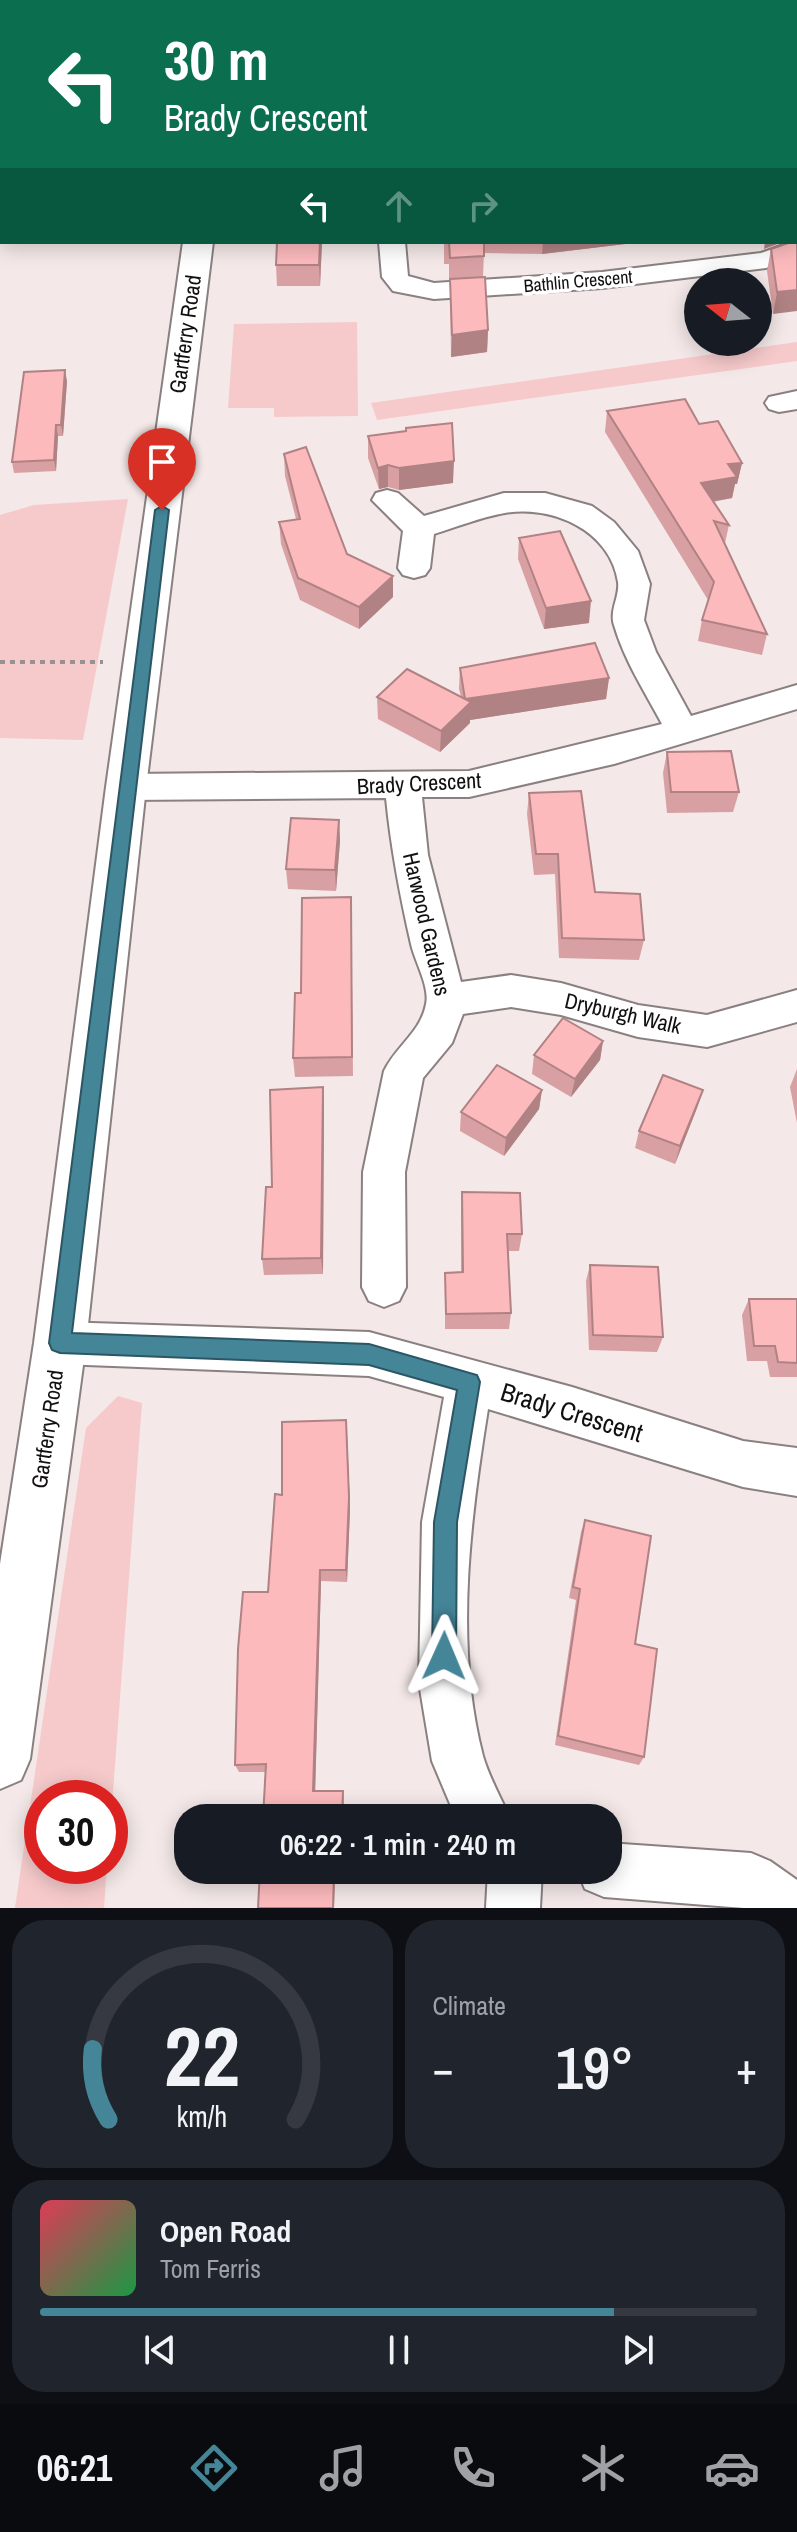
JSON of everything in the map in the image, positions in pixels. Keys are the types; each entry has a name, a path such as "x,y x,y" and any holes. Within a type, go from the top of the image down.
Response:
{"street":[{"name":"Gartferry Road","path":"0,1759 60,1343 126,787 198,244"},
{"name":"Bathlin Crescent","path":"392,244 395,277 402,285 434,291 602,280 766,260 797,248"},
{"path":"387,500 419,528"},
{"path":"419,528 504,503 545,503 581,513 603,529 623,551 634,584 628,620 640,652 681,729"},
{"path":"414,568 419,528"},
{"name":"Brady Crescent","path":"126,787 403,787 469,784 614,751 797,697"},
{"name":"Harwood Gardens","path":"384,1287 384,1172 404,1071 438,1031 447,1000 431,948 410,855 403,787"},
{"name":"Dryburgh Walk","path":"447,1000 511,991 561,999 638,1021 707,1031 785,1012 797,1006"},
{"name":"Brady Crescent","path":"60,1343 369,1354 572,1410 743,1464 797,1472"},
{"path":"469,1382 446,1522 444,1683 458,1761 477,1804"},
{"path":"622,1871 751,1880 790,1908"},
{"path":"513,1908 514,1884"}],"shaded area":[{"path":"357,322 358,416 274,417 274,408 228,408 234,324"},
{"path":"797,342 797,361 377,420 371,403 699,356 772,356 772,346"},
{"path":"128,499 83,740 0,738 0,515 34,505"},
{"path":"118,1396 142,1403 114,1780 34,1780 86,1428"},
{"path":"24,1847 24,1884 106,1884 104,1908 15,1908"}],"building":[{"path":"277,244 320,244 319,265 276,265"},
{"path":"449,244 484,244 484,256 450,258"},
{"path":"797,244 797,290 777,292 771,249"},
{"path":"485,277 488,330 452,335 450,279"},
{"path":"65,370 61,425 56,425 54,460 12,462 24,372"},
{"path":"685,399 699,424 718,421 742,463 728,464 737,477 701,483 729,525 714,521 767,634 702,620 714,582 607,411"},
{"path":"452,423 454,461 378,468 368,436"},
{"path":"306,447 347,554 393,576 359,607 298,578 279,522 300,519 284,454"},
{"path":"560,531 591,601 546,608 519,538"},
{"path":"595,643 609,678 465,699 460,668"},
{"path":"407,669 471,702 441,731 377,697"},
{"path":"731,751 739,792 671,792 667,752"},
{"path":"581,791 595,892 640,894 644,940 562,938 558,854 536,854 529,793"},
{"path":"291,818 339,820 335,870 286,869"},
{"path":"351,897 352,1057 293,1058 295,993 301,993 302,898"},
{"path":"563,1018 603,1041 575,1079 534,1055"},
{"path":"497,1065 542,1090 506,1138 461,1112"},
{"path":"663,1075 703,1090 680,1146 639,1131"},
{"path":"323,1087 321,1258 262,1259 266,1187 272,1187 270,1090"},
{"path":"462,1192 520,1193 522,1234 507,1234 511,1313 446,1314 445,1273 463,1272"},
{"path":"590,1265 658,1267 663,1337 593,1335"},
{"path":"749,1299 797,1299 797,1363 778,1362 775,1346 754,1346"},
{"path":"346,1420 349,1497 346,1570 320,1570 313,1791 343,1791 343,1804 264,1804 266,1764 235,1765 243,1592 268,1592 275,1494 282,1495 282,1422"},
{"path":"585,1520 651,1536 635,1644 657,1649 644,1757 558,1736 580,1589 573,1587"},
{"path":"259,1884 334,1884 333,1908 258,1908"}],"route":[{"path":"162,510 60,1343 369,1354 469,1382 446,1522 444,1656"}]}
